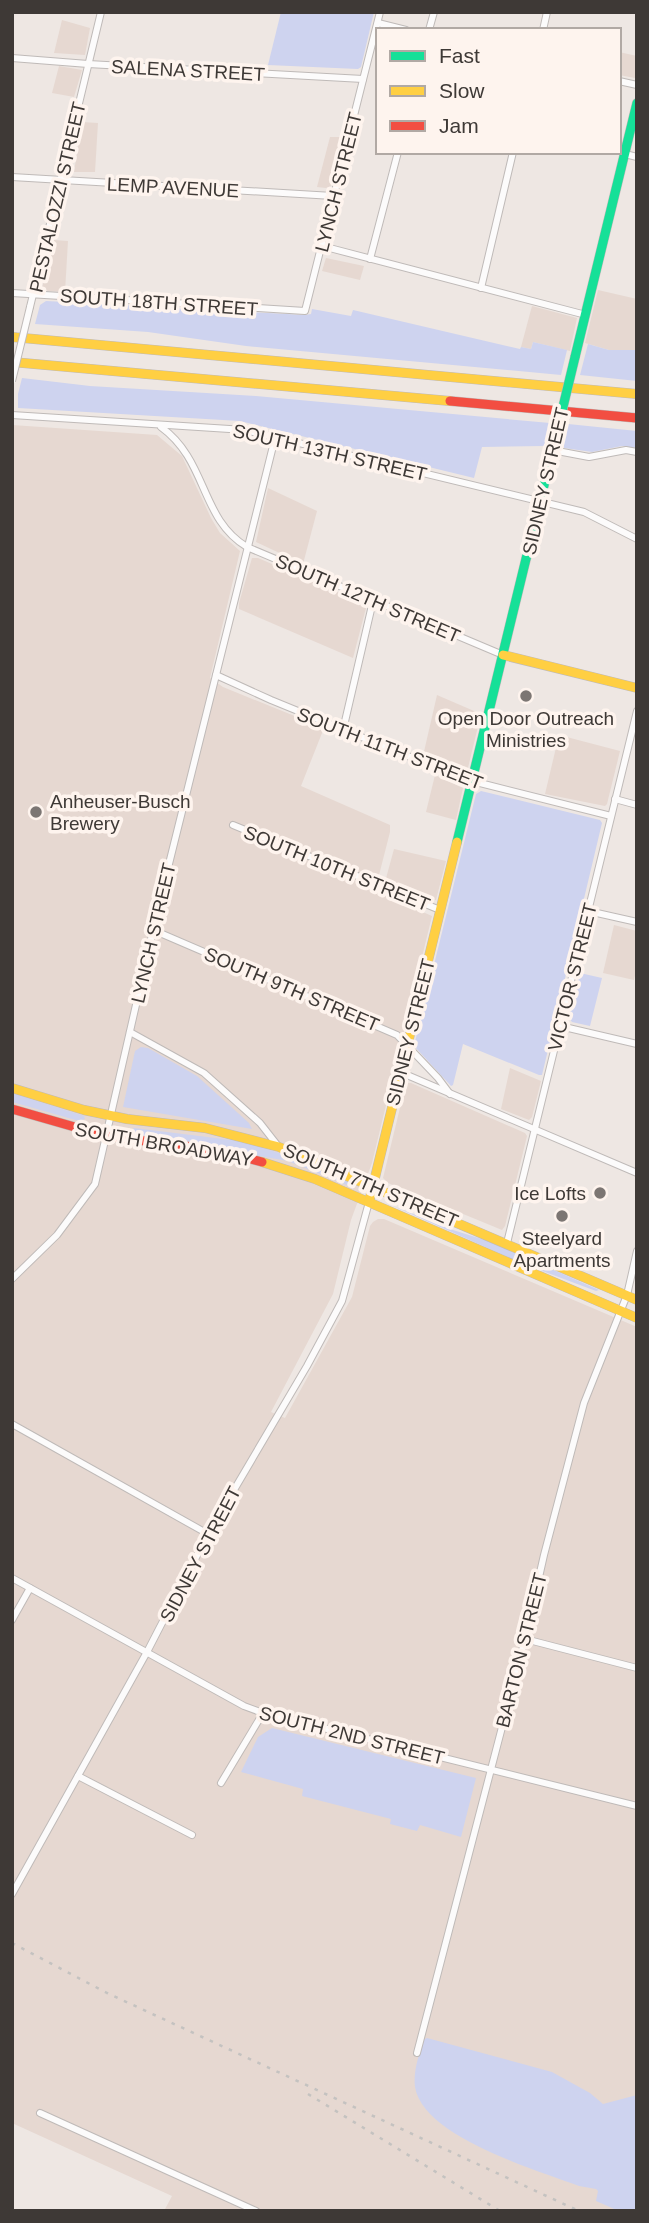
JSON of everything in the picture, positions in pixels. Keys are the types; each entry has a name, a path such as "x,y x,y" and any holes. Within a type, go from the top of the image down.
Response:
{"main road":[{"name":"SIDNEY STREET","path":"369,1202 637,103"},
{"path":"13,337 637,394"},
{"path":"12,362 637,418"},
{"name":"SOUTH 12TH STREET","path":"503,655 637,688"},
{"name":"SOUTH BROADWAY","path":"12,1088 69,1107 111,1116 205,1128 279,1147"},
{"name":"SOUTH BROADWAY","path":"12,1109 106,1136 216,1150 315,1179"},
{"name":"SOUTH 7TH STREET","path":"279,1147 637,1300"},
{"name":"SOUTH 7TH STREET","path":"315,1179 637,1318"}],"street":[{"name":"PESTALOZZI STREET","path":"12,381 101,12"},
{"name":"LYNCH STREET","path":"305,311 380,12"},
{"path":"377,23 398,28"},
{"name":"SALENA STREET","path":"12,58 363,79"},
{"path":"370,259 397,154"},
{"path":"481,288 513,154"},
{"path":"625,154 637,157"},
{"name":"LEMP AVENUE","path":"12,177 334,196"},
{"path":"322,246 586,315"},
{"name":"SOUTH 18TH STREET","path":"12,293 305,311"},
{"name":"SOUTH 13TH STREET","path":"12,415 231,428 541,500 584,512 637,539"},
{"name":"SOUTH 12TH STREET","path":"160,425 187,452 222,526 236,541 503,655"},
{"name":"LYNCH STREET","path":"12,1279 57,1235 96,1184 153,930 275,438"},
{"path":"554,445 589,457 626,450 637,452"},
{"path":"343,730 373,601"},
{"name":"SOUTH 11TH STREET","path":"216,675 271,701 472,782 611,816"},
{"name":"VICTOR STREET","path":"507,1243 637,711"},
{"path":"615,799 637,805"},
{"name":"SOUTH 10TH STREET","path":"233,825 440,911"},
{"path":"588,911 637,922"},
{"name":"SOUTH 9TH STREET","path":"153,930 401,1037 450,1094"},
{"path":"560,1026 637,1044"},
{"name":"SOUTH 7TH STREET","path":"130,1032 205,1073 260,1123 279,1147"},
{"name":"SOUTH 9TH STREET","path":"400,1072 637,1173"},
{"name":"SIDNEY STREET","path":"12,1894 148,1652 208,1534 342,1301 369,1202"},
{"name":"BARTON STREET","path":"417,2053 584,1403 627,1295 637,1251"},
{"path":"12,1424 208,1534"},
{"name":"SOUTH 2ND STREET","path":"12,1578 244,1706 637,1806"},
{"path":"12,1620 30,1588"},
{"path":"525,1639 637,1668"},
{"path":"222,1783 264,1713"},
{"path":"78,1776 192,1835"},
{"path":"40,2113 256,2211"}],"shaded area":[{"path":"281,12 374,12 361,67 268,65"},
{"path":"62,20 90,28 85,55 54,53"},
{"path":"621,52 637,56 635,78 621,75"},
{"path":"59,66 82,70 74,97 52,93"},
{"path":"82,122 98,123 95,172 74,172"},
{"path":"330,137 344,137 331,186 317,187"},
{"path":"54,240 68,241 65,292 42,288"},
{"path":"326,258 364,266 360,280 322,271"},
{"path":"598,290 637,299 637,350 609,350 585,343"},
{"path":"46,301 305,315 311,314 312,309 351,316 353,310 520,349 531,349 533,342 567,350 561,375 246,346 148,332 35,324 40,305"},
{"path":"532,306 577,318 570,351 533,342 531,349 521,347"},
{"path":"588,344 609,350 637,350 637,381 580,375"},
{"path":"22,378 90,386 256,396 550,423 544,446 482,447 474,478 240,421 18,408"},
{"path":"568,424 637,431 637,448 622,446 592,452 564,448 563,441"},
{"path":"12,425 157,435 182,456 220,533 240,551 210,678 223,687 324,728 301,786 390,825 378,879 370,889 432,916 372,1163 351,1220 333,1294 271,1412 285,1418 352,1297 370,1226 378,1219 384,1219 637,1327 637,2211 164,2211 172,2196 12,2123"},
{"path":"268,488 317,511 303,564 256,542"},
{"path":"252,558 258,558 363,603 366,608 353,658 239,609"},
{"path":"437,695 481,714 467,772 423,756"},
{"path":"559,735 620,751 605,806 545,794"},
{"path":"435,775 463,788 456,820 426,812"},
{"path":"481,791 600,820 602,823 542,1075 463,1044 451,1086 414,1046 476,794"},
{"path":"394,849 446,861 436,900 430,901 385,882"},
{"path":"614,925 637,931 637,967 634,980 603,973"},
{"path":"580,973 602,978 590,1026 572,1022 569,1018"},
{"path":"141,1047 148,1048 197,1076 249,1123 252,1129 123,1107 135,1051"},
{"path":"510,1068 541,1081 529,1120 501,1109"},
{"path":"406,1083 527,1136 502,1230 388,1183 383,1178"},
{"path":"12,1093 84,1116 85,1119 79,1121 12,1102"},
{"path":"134,1128 240,1141 292,1157 351,1182 352,1185 288,1161 132,1134"},
{"path":"391,1205 488,1241 599,1290 521,1263"},
{"path":"272,1728 476,1778 461,1837 420,1825 417,1831 390,1824 391,1819 302,1796 303,1789 241,1772 258,1737"},
{"path":"427,2038 552,2072 590,2093 603,2104 637,2095 637,2211 619,2211 596,2201 596,2189 579,2186 511,2161 459,2136 438,2121 423,2105 415,2087 417,2064 423,2040"}],"railway":[{"path":"12,1943 107,1993 579,2211"},
{"path":"308,2094 500,2211"}],"traffic: fast":[{"path":"575,357 637,103"},
{"path":"555,440 575,357"},
{"path":"457,842 555,440"}],"traffic: slow":[{"path":"12,337 637,394"},
{"path":"12,362 450,401"},
{"path":"503,655 637,688"},
{"path":"369,1202 457,842"},
{"path":"12,1088 84,1110 127,1119 205,1128 279,1147 637,1300"},
{"path":"262,1162 315,1179 637,1318"}],"traffic: jam":[{"path":"450,401 637,418"},
{"path":"12,1109 106,1136 216,1150 262,1162"}],"place":[{"name":"Open Door Outreach Ministries","path":"526,696"},
{"name":"Anheuser-Busch Brewery","path":"36,812"},
{"name":"Ice Lofts","path":"600,1193"},
{"name":"Steelyard Apartments","path":"562,1216"}]}
